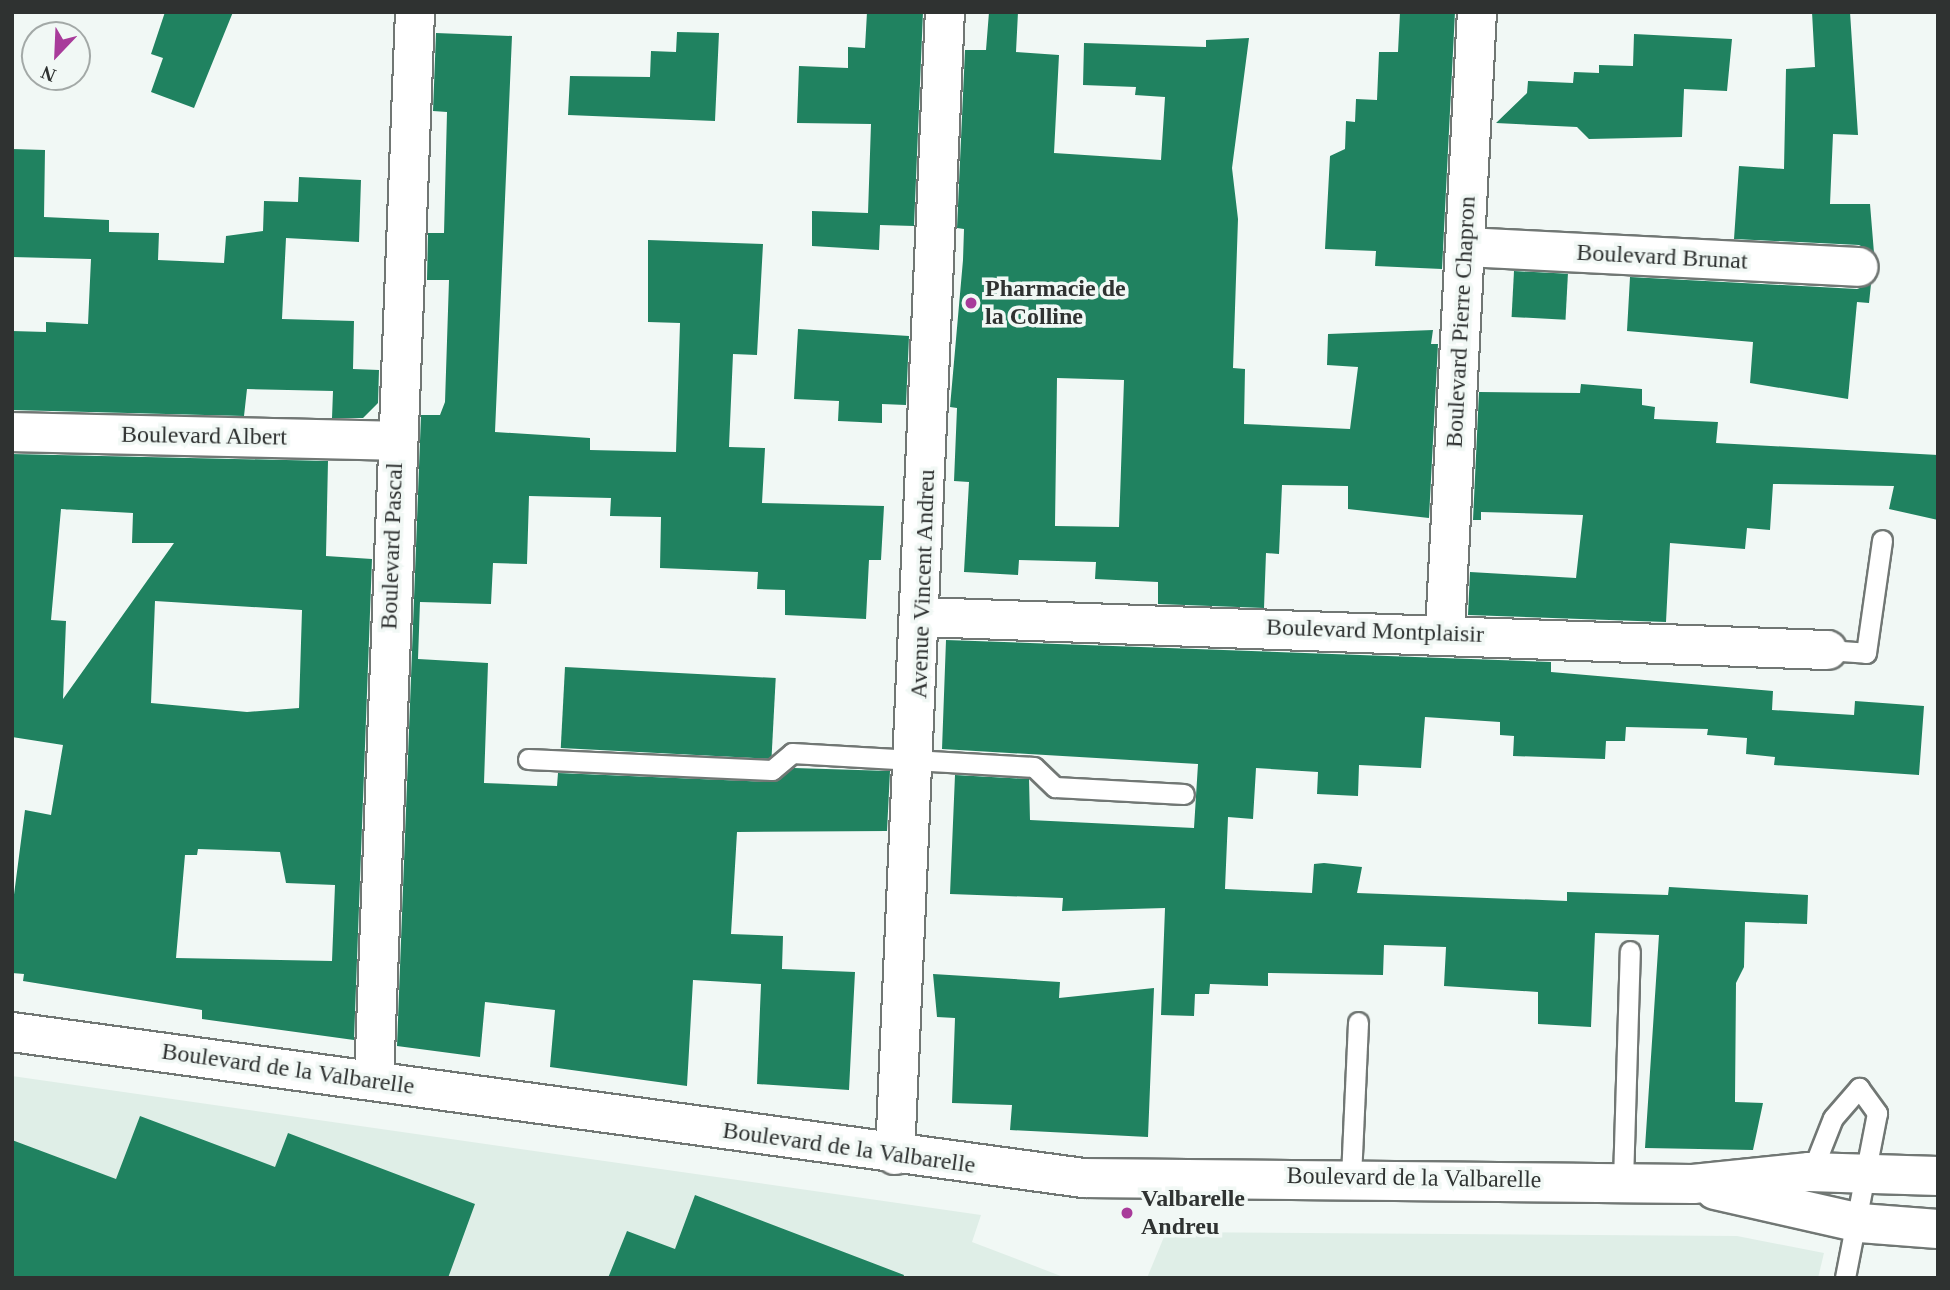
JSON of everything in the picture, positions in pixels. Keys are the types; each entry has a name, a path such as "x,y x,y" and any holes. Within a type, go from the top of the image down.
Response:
{"street":[{"name":"Boulevard Pascal","path":"374,1079 396,441 415,12"},
{"name":"Avenue Vincent Andreu","path":"895,1156 922,617 945,12"},
{"name":"Boulevard Pierre Chapron","path":"1445,632 1477,12"},
{"name":"Boulevard Brunat","path":"1465,247 1858,267"},
{"name":"Boulevard Albert","path":"12,432 396,441"},
{"name":"Boulevard Montplaisir","path":"922,617 1445,632 1827,650"},
{"name":"Boulevard de la Valbarelle","path":"12,1032 374,1079 895,1156 1084,1178 1351,1177 1693,1184 1809,1172 1870,1170 1938,1176"},
{"name":"Boulevard de la Valbarelle","path":"1693,1184 1860,1223 1938,1228"}],"lane":[{"path":"1827,650 1866,653 1882,540"},
{"path":"528,759 772,770 792,753 1034,767 1055,787 1184,794"},
{"path":"1623,1181 1630,951"},
{"path":"1351,1177 1358,1022"},
{"path":"1813,1212 1809,1172 1833,1118 1859,1088 1877,1113 1860,1223 1845,1278"}],"shaded area":[{"path":"12,1076 981,1215 972,1242 1066,1278 12,1278"},
{"path":"1166,1232 1737,1236 1824,1253 1818,1278 1147,1278"}],"building":[{"path":"165,12 233,12 194,108 151,92 163,58 151,54"},
{"path":"867,12 923,12 914,226 880,225 879,250 812,246 812,211 868,213 871,124 797,123 799,66 848,68 848,47 865,48"},
{"path":"989,12 1018,12 1016,52 1059,55 1054,153 1161,160 1165,97 1135,95 1136,87 1083,85 1084,43 1206,47 1206,40 1249,38 1232,168 1238,219 1233,368 1245,369 1244,424 1350,429 1358,367 1327,365 1328,334 1433,330 1431,344 1438,344 1429,518 1348,509 1348,486 1282,485 1279,554 1266,553 1264,608 1158,604 1158,582 1095,579 1096,562 1019,560 1018,575 964,572 969,482 954,481 957,408 950,407 963,260 964,229 957,228 965,50 986,50","holes":["1057,378 1124,380 1119,527 1055,526"]},
{"path":"1400,12 1455,12 1442,269 1375,266 1376,251 1325,249 1330,156 1345,149 1346,121 1355,122 1356,99 1377,100 1379,52 1398,52"},
{"path":"1812,12 1850,12 1858,135 1833,134 1830,204 1870,204 1874,253 1859,245 1734,239 1739,166 1784,169 1786,69 1815,67"},
{"path":"677,32 719,33 715,121 568,115 570,76 650,77 651,51 676,52"},
{"path":"436,33 512,36 495,432 590,438 590,450 676,452 680,323 648,322 648,240 763,244 757,355 733,354 729,447 765,448 762,503 884,506 881,560 869,560 866,619 785,615 785,590 757,589 758,572 660,568 661,517 610,516 611,498 529,496 527,564 493,563 491,604 420,602 418,659 488,663 484,783 557,786 558,773 771,782 794,768 890,771 887,831 737,832 731,934 783,936 782,969 855,972 849,1090 757,1084 761,984 693,980 687,1086 550,1067 555,1010 485,1002 480,1057 397,1046 421,415 440,415 445,402 449,280 427,280 428,233 444,233 447,112 433,111"},
{"path":"1634,34 1732,39 1727,91 1684,89 1682,137 1589,139 1577,127 1496,123 1527,93 1528,81 1573,83 1574,72 1599,73 1599,65 1633,66"},
{"path":"12,149 45,150 44,217 109,220 109,232 159,233 158,260 224,263 226,236 263,231 264,201 298,202 299,177 361,180 359,242 286,238 282,319 354,321 353,369 379,370 378,403 363,418 332,418 333,391 247,389 244,416 12,410 12,331 46,332 46,322 88,324 91,259 12,257"},
{"path":"1514,271 1568,274 1566,320 1512,317"},
{"path":"1630,277 1857,289 1871,284 1869,303 1857,302 1848,399 1750,383 1753,342 1627,331"},
{"path":"798,329 909,336 906,405 882,404 882,423 838,421 839,401 794,399"},
{"path":"1581,384 1642,389 1642,405 1655,407 1654,419 1718,422 1716,443 1938,455 1938,520 1889,509 1894,486 1773,484 1770,530 1747,528 1745,549 1670,543 1666,622 1468,615 1470,572 1576,578 1583,515 1481,512 1481,520 1473,520 1479,392 1580,393"},
{"path":"12,454 328,461 326,556 372,559 354,1040 202,1019 202,1010 23,981 24,974 12,973 12,910 25,810 51,815 63,745 12,737","holes":["61,509 133,513 132,543 174,543 63,699 66,621 51,620","155,601 302,610 299,708 247,712 151,703","198,849 280,852 286,883 335,885 332,961 176,958 185,855 197,855"]},
{"path":"946,640 1551,662 1551,672 1773,691 1772,710 1854,715 1855,701 1924,706 1919,775 1774,765 1775,757 1746,754 1747,738 1707,735 1708,729 1626,727 1625,741 1606,741 1605,759 1513,756 1514,736 1500,735 1500,722 1425,717 1421,768 1359,765 1358,796 1317,794 1318,772 1256,768 1253,819 1228,817 1225,889 1312,893 1314,864 1324,863 1362,867 1357,893 1567,901 1567,892 1668,895 1669,887 1808,895 1807,924 1745,922 1744,967 1736,983 1735,1102 1763,1103 1753,1150 1645,1148 1659,935 1595,933 1591,1027 1538,1024 1538,992 1444,986 1446,947 1384,945 1383,975 1268,973 1268,986 1210,984 1209,994 1195,994 1194,1016 1161,1015 1165,908 1062,911 1063,898 950,894 955,775 1029,779 1030,820 1194,828 1198,764 942,749"},
{"path":"565,667 776,678 771,759 561,748"},
{"path":"933,974 1060,982 1059,998 1154,988 1148,1137 1010,1130 1012,1105 952,1103 955,1018 937,1017"},
{"path":"140,1116 275,1167 288,1133 475,1204 448,1278 12,1278 12,1140 116,1179"},
{"path":"695,1195 904,1275 903,1278 608,1278 627,1231 675,1249"}],"place":[{"name":"Pharmacie de la Colline","path":"971,303"},
{"name":"Valbarelle Andreu","path":"1127,1213"}]}
